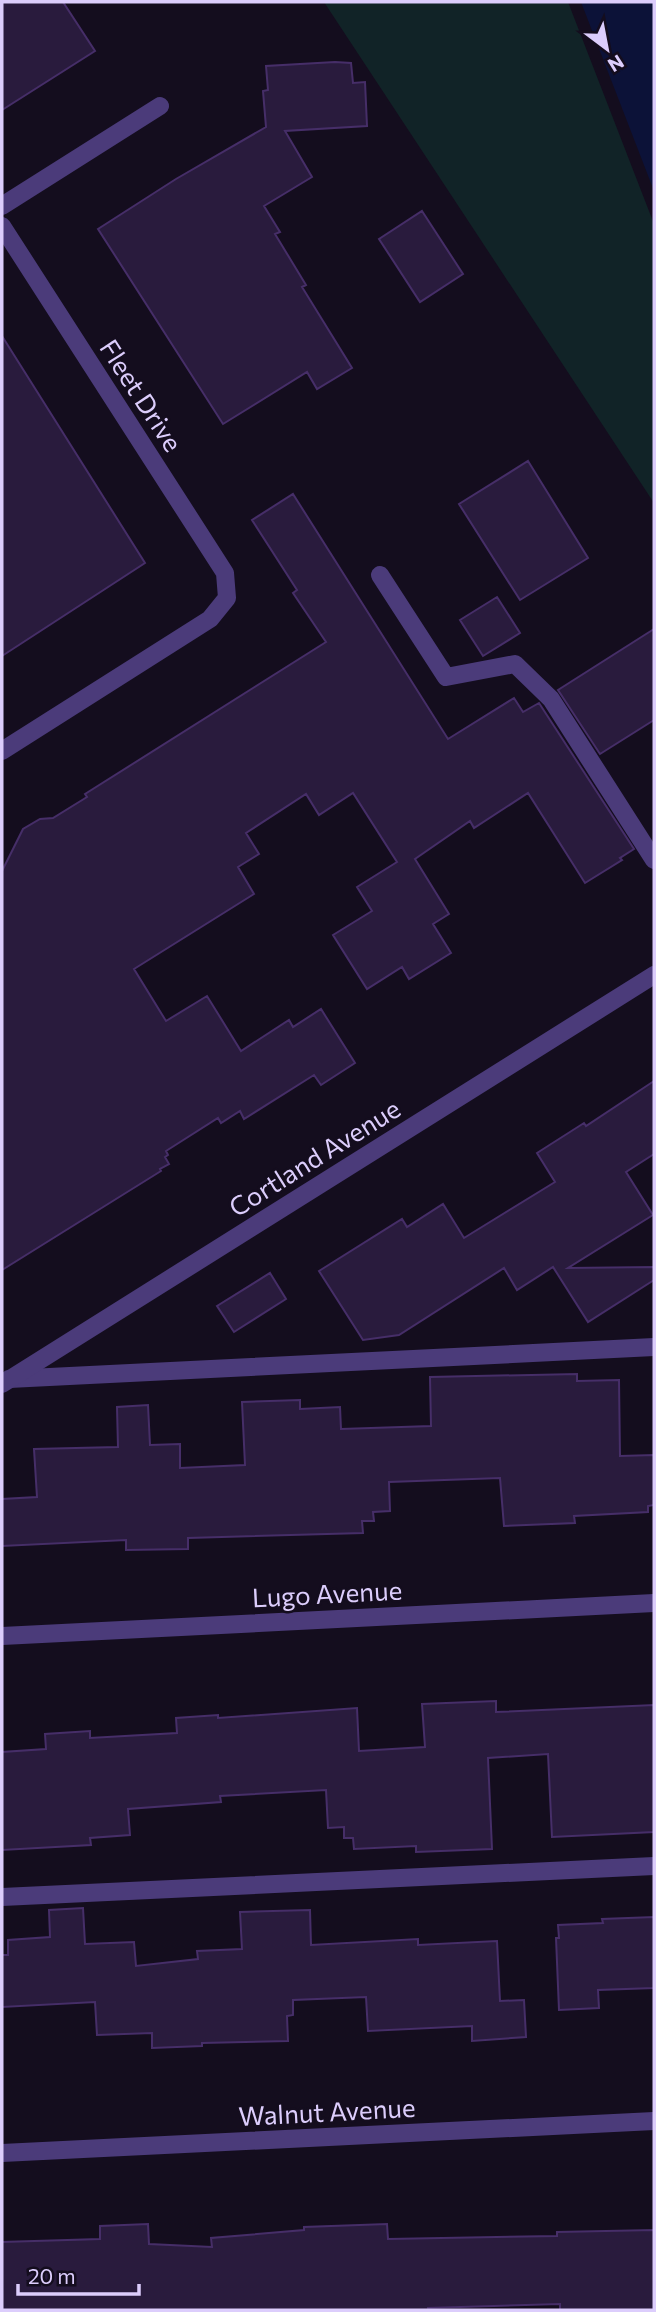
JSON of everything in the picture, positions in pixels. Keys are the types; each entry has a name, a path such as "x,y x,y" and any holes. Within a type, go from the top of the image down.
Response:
{"street":[{"path":"2,206 160,106"},
{"name":"Fleet Drive","path":"2,226 225,573 227,598 209,619 2,751"},
{"path":"380,575 446,677 515,664 551,699 654,860"},
{"name":"Cortland Avenue","path":"5,1381 654,975"},
{"path":"5,1381 654,1347"},
{"name":"Lugo Avenue","path":"2,1636 654,1603"},
{"path":"2,1897 654,1866"},
{"name":"Walnut Avenue","path":"2,2153 654,2121"}],"shaded area":[{"path":"324,2 568,2 654,224 654,503"},
{"path":"581,2 654,2 654,191"}],"building":[{"path":"2,2 63,2 95,51 2,110"},
{"path":"351,63 353,83 365,82 367,126 285,131 312,177 264,206 280,232 275,234 306,285 302,287 352,368 317,389 307,372 223,424 98,229 176,179 266,127 263,91 268,90 266,66"},
{"path":"422,211 463,274 420,302 379,239"},
{"path":"2,336 145,563 2,656"},
{"path":"528,461 588,558 520,600 459,504"},
{"path":"293,494 448,739 514,698 523,712 539,703 634,849 620,858 622,860 585,883 528,793 474,828 470,821 415,859 449,914 433,924 451,953 409,979 402,967 367,989 333,935 372,911 357,887 397,862 353,793 319,815 306,794 246,833 259,854 238,867 254,894 134,969 166,1021 207,996 241,1051 289,1020 293,1027 321,1009 355,1063 321,1085 314,1075 244,1119 240,1111 221,1123 218,1118 166,1151 168,1155 165,1157 169,1164 160,1169 161,1171 2,1270 2,871 23,829 40,819 53,818 87,797 85,794 326,642 293,593 297,590 252,520"},
{"path":"497,597 520,633 483,656 460,620"},
{"path":"654,629 654,720 600,754 558,690"},
{"path":"654,1081 654,1154 626,1172 653,1215 568,1268 654,1267 654,1280 588,1322 553,1267 517,1290 504,1268 399,1335 363,1340 319,1271 402,1219 407,1227 443,1204 464,1238 555,1182 537,1153 584,1123 586,1126"},
{"path":"270,1273 286,1299 234,1332 217,1306"},
{"path":"577,1374 577,1381 619,1380 620,1456 654,1455 654,1505 648,1506 648,1512 574,1516 575,1523 504,1526 500,1478 389,1482 390,1511 373,1512 374,1521 362,1521 363,1533 188,1538 188,1549 126,1550 126,1540 2,1546 2,1499 37,1497 34,1449 118,1447 117,1407 148,1405 150,1445 180,1444 180,1468 245,1465 242,1402 300,1400 300,1409 340,1407 341,1429 431,1426 430,1377"},
{"path":"496,1701 496,1712 654,1705 654,1832 552,1837 548,1754 488,1758 492,1849 416,1852 416,1846 354,1849 353,1838 344,1838 344,1827 328,1828 326,1790 220,1796 221,1802 128,1809 130,1835 90,1838 91,1845 2,1850 2,1752 46,1749 45,1734 90,1731 90,1738 177,1733 176,1718 218,1715 218,1718 357,1708 359,1751 425,1747 422,1704"},
{"path":"83,1908 85,1944 134,1942 136,1966 198,1959 197,1951 242,1949 240,1912 310,1910 311,1945 418,1939 418,1945 497,1941 500,2001 524,2000 526,2037 472,2041 472,2026 368,2031 366,1997 293,2000 293,2015 287,2016 288,2041 202,2043 202,2046 152,2048 152,2033 97,2035 95,2002 2,2007 2,1955 8,1955 8,1940 50,1937 49,1910"},
{"path":"654,1917 654,1988 598,1990 599,2008 559,2010 556,1938 559,1938 558,1925 603,1923 602,1919"},
{"path":"148,2224 149,2244 212,2247 211,2238 304,2230 304,2227 387,2224 388,2239 557,2236 557,2232 654,2230 654,2310 560,2310 560,2304 428,2310 2,2310 2,2242 100,2239 100,2226"}]}
